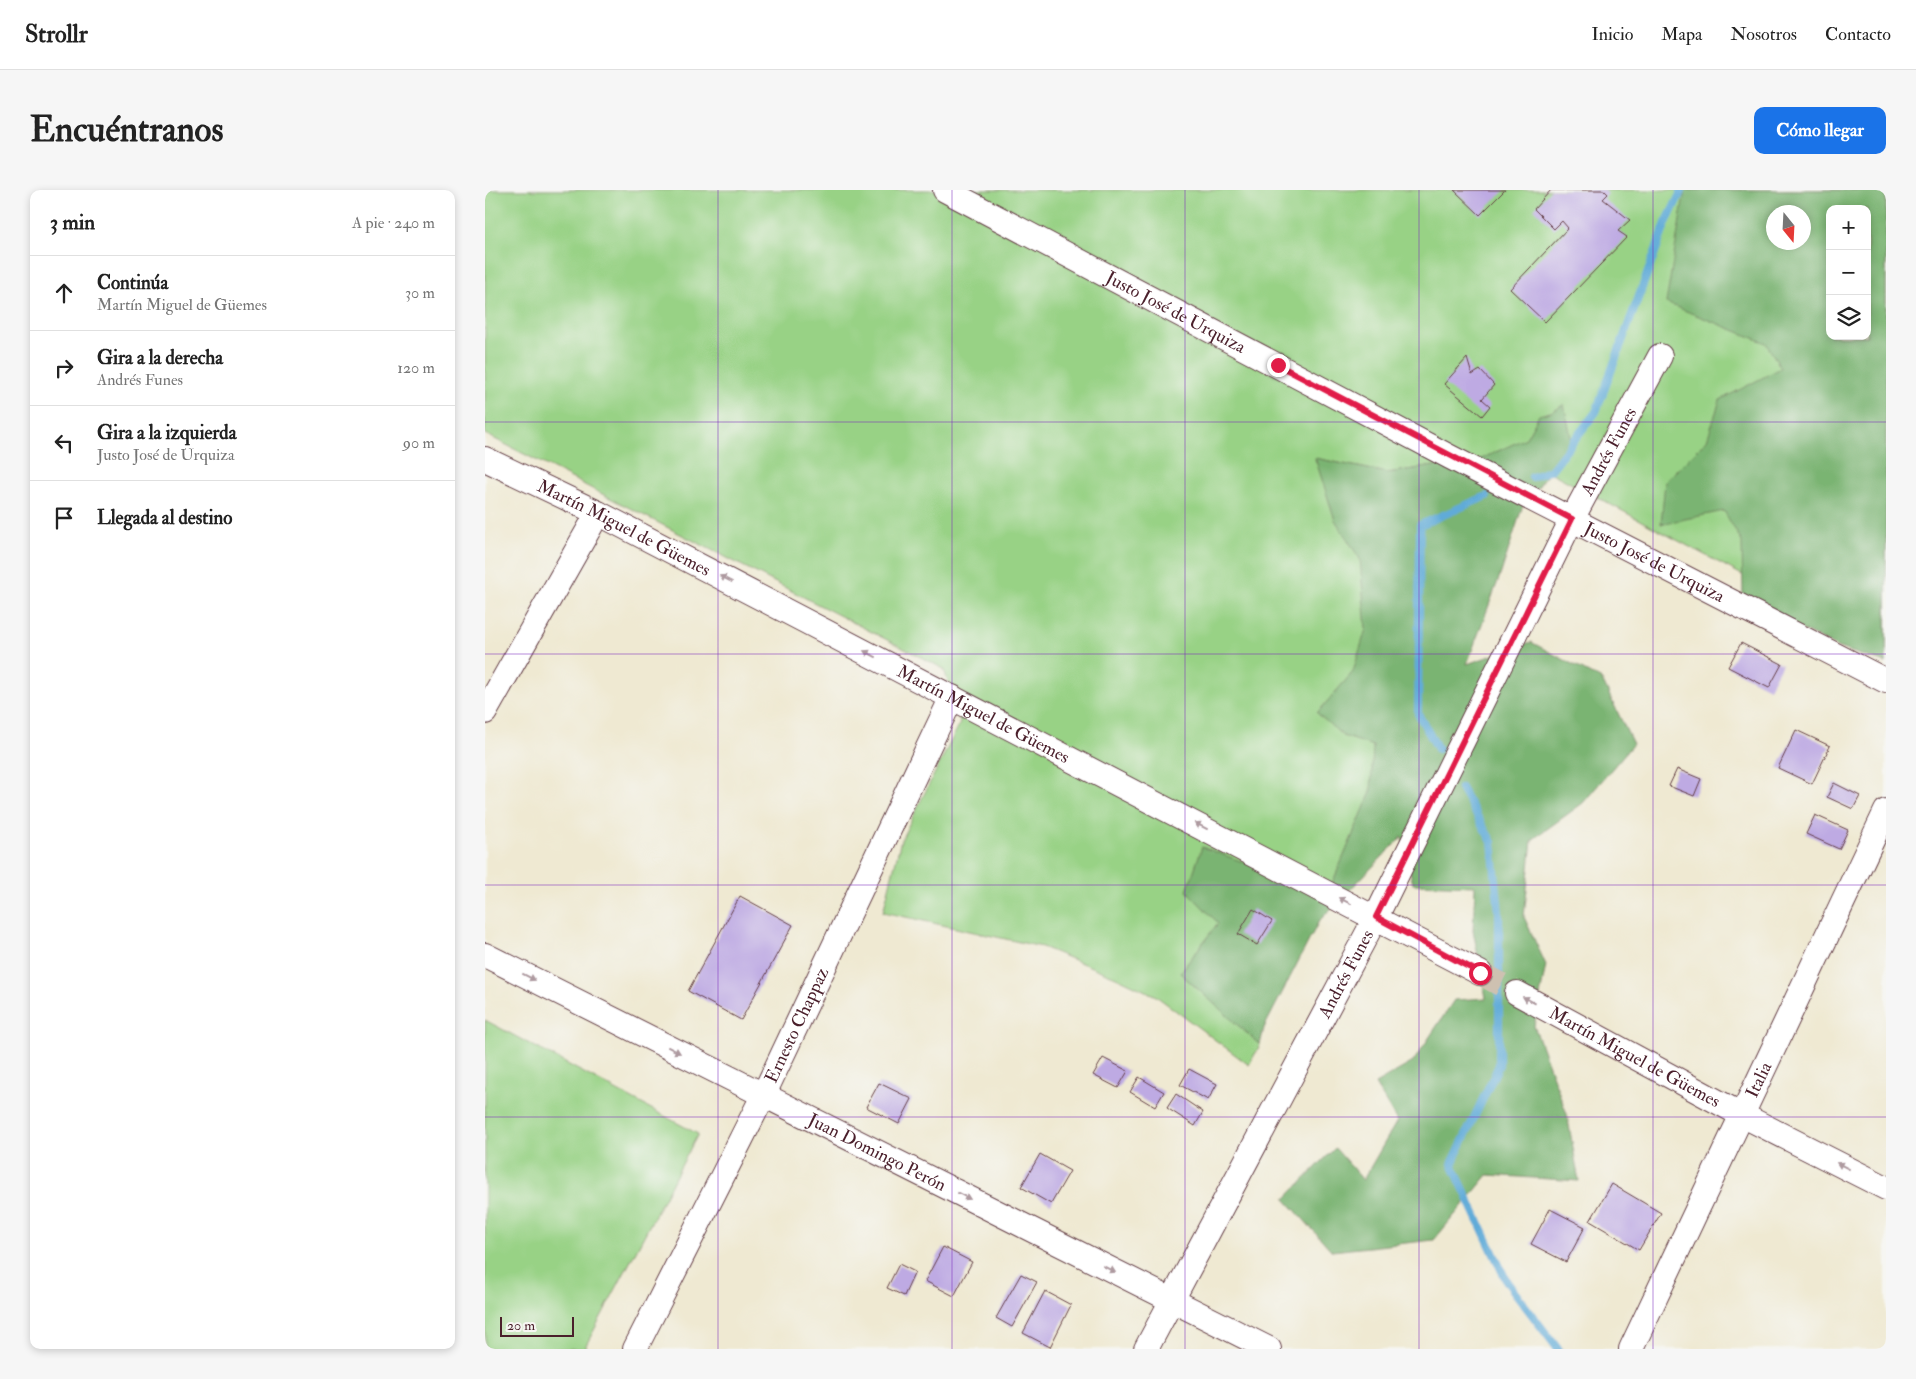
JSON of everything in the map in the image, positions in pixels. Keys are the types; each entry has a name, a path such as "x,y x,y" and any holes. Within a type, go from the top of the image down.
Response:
{"street":[{"name":"Justo José de Urquiza","path":"945,190 1572,519 1886,681"},
{"name":"Andrés Funes","path":"1146,1349 1376,917 1572,519 1660,356"},
{"name":"Martín Miguel de Güemes","path":"485,459 597,513 1376,917 1480,973"},
{"path":"485,712 597,513"},
{"name":"Ernesto Chappaz","path":"635,1349 763,1096 952,697"},
{"name":"Italia","path":"1631,1349 1886,811"},
{"name":"Juan Domingo Perón","path":"485,955 1269,1349"},
{"name":"Martín Miguel de Güemes","path":"1517,993 1742,1115 1886,1188"}],"green space":[{"path":"485,190 1886,190 1886,652 1505,448 1481,459 1387,473 1315,458 1316,462 1499,558 1352,838 1328,894 1202,847 1218,923 1180,973 1260,1045 1249,1065 1156,996 1116,977 1042,947 883,912 901,840 960,723 944,669 485,434"},
{"path":"1685,190 1886,190 1886,663 1839,648 1743,601 1742,542 1724,511 1661,524 1665,482 1707,440 1720,400 1781,368 1766,343 1666,303"},
{"path":"1564,404 1572,442 1522,508 1501,573 1467,664 1531,642 1602,680 1633,744 1583,803 1532,840 1524,917 1546,965 1534,1026 1567,1114 1579,1181 1488,1175 1434,1240 1332,1251 1285,1199 1335,1148 1363,1180 1397,1121 1375,1084 1413,1062 1454,1000 1486,998 1473,930 1475,886 1413,884 1402,837 1319,921 1264,1028 1260,1045 1180,973 1218,923 1187,891 1202,847 1328,893 1371,792 1373,746 1343,736 1317,713 1353,672 1366,629 1360,559 1335,520 1315,458 1387,473 1481,459 1526,438 1539,415 1554,411"},
{"path":"485,1020 698,1134 584,1349 485,1349"}],"building":[{"path":"1454,190 1505,190 1480,215"},
{"path":"1551,190 1604,190 1608,194 1603,199 1630,220 1618,231 1627,237 1545,322 1510,289 1568,228 1562,221 1554,229 1534,209"},
{"path":"1467,358 1472,375 1480,370 1494,385 1482,399 1490,406 1482,416 1444,384"},
{"path":"1741,643 1782,664 1769,688 1728,667"},
{"path":"1796,730 1830,746 1812,784 1778,768"},
{"path":"1677,769 1701,779 1694,796 1669,786"},
{"path":"1834,783 1860,796 1853,809 1827,797"},
{"path":"1815,815 1848,830 1839,849 1806,834"},
{"path":"740,896 793,925 741,1020 688,991"},
{"path":"1253,909 1272,921 1257,945 1238,934"},
{"path":"1103,1058 1128,1071 1118,1088 1093,1075"},
{"path":"1189,1069 1217,1084 1208,1100 1180,1085"},
{"path":"1139,1077 1164,1092 1155,1107 1130,1092"},
{"path":"879,1083 912,1099 899,1124 866,1107"},
{"path":"1176,1094 1203,1112 1195,1126 1167,1108"},
{"path":"1040,1154 1070,1171 1051,1204 1021,1187"},
{"path":"1612,1184 1661,1213 1639,1250 1590,1221"},
{"path":"1550,1209 1585,1227 1566,1262 1531,1244"},
{"path":"943,1247 972,1262 954,1296 925,1281"},
{"path":"899,1264 915,1272 904,1296 887,1288"},
{"path":"1021,1274 1037,1282 1012,1327 996,1318"},
{"path":"1045,1291 1071,1305 1050,1347 1023,1333"}],"waterway":[{"path":"1532,477 1551,470 1596,412 1666,223 1682,190"},
{"path":"1438,749 1418,714 1420,525 1487,496"},
{"path":"1461,788 1492,842 1499,913 1499,1065 1452,1164 1507,1282 1558,1349"}],"tunnel":[{"path":"1480,973 1517,993"}],"route":[{"path":"1278,365 1572,519 1376,917 1480,973"}]}
